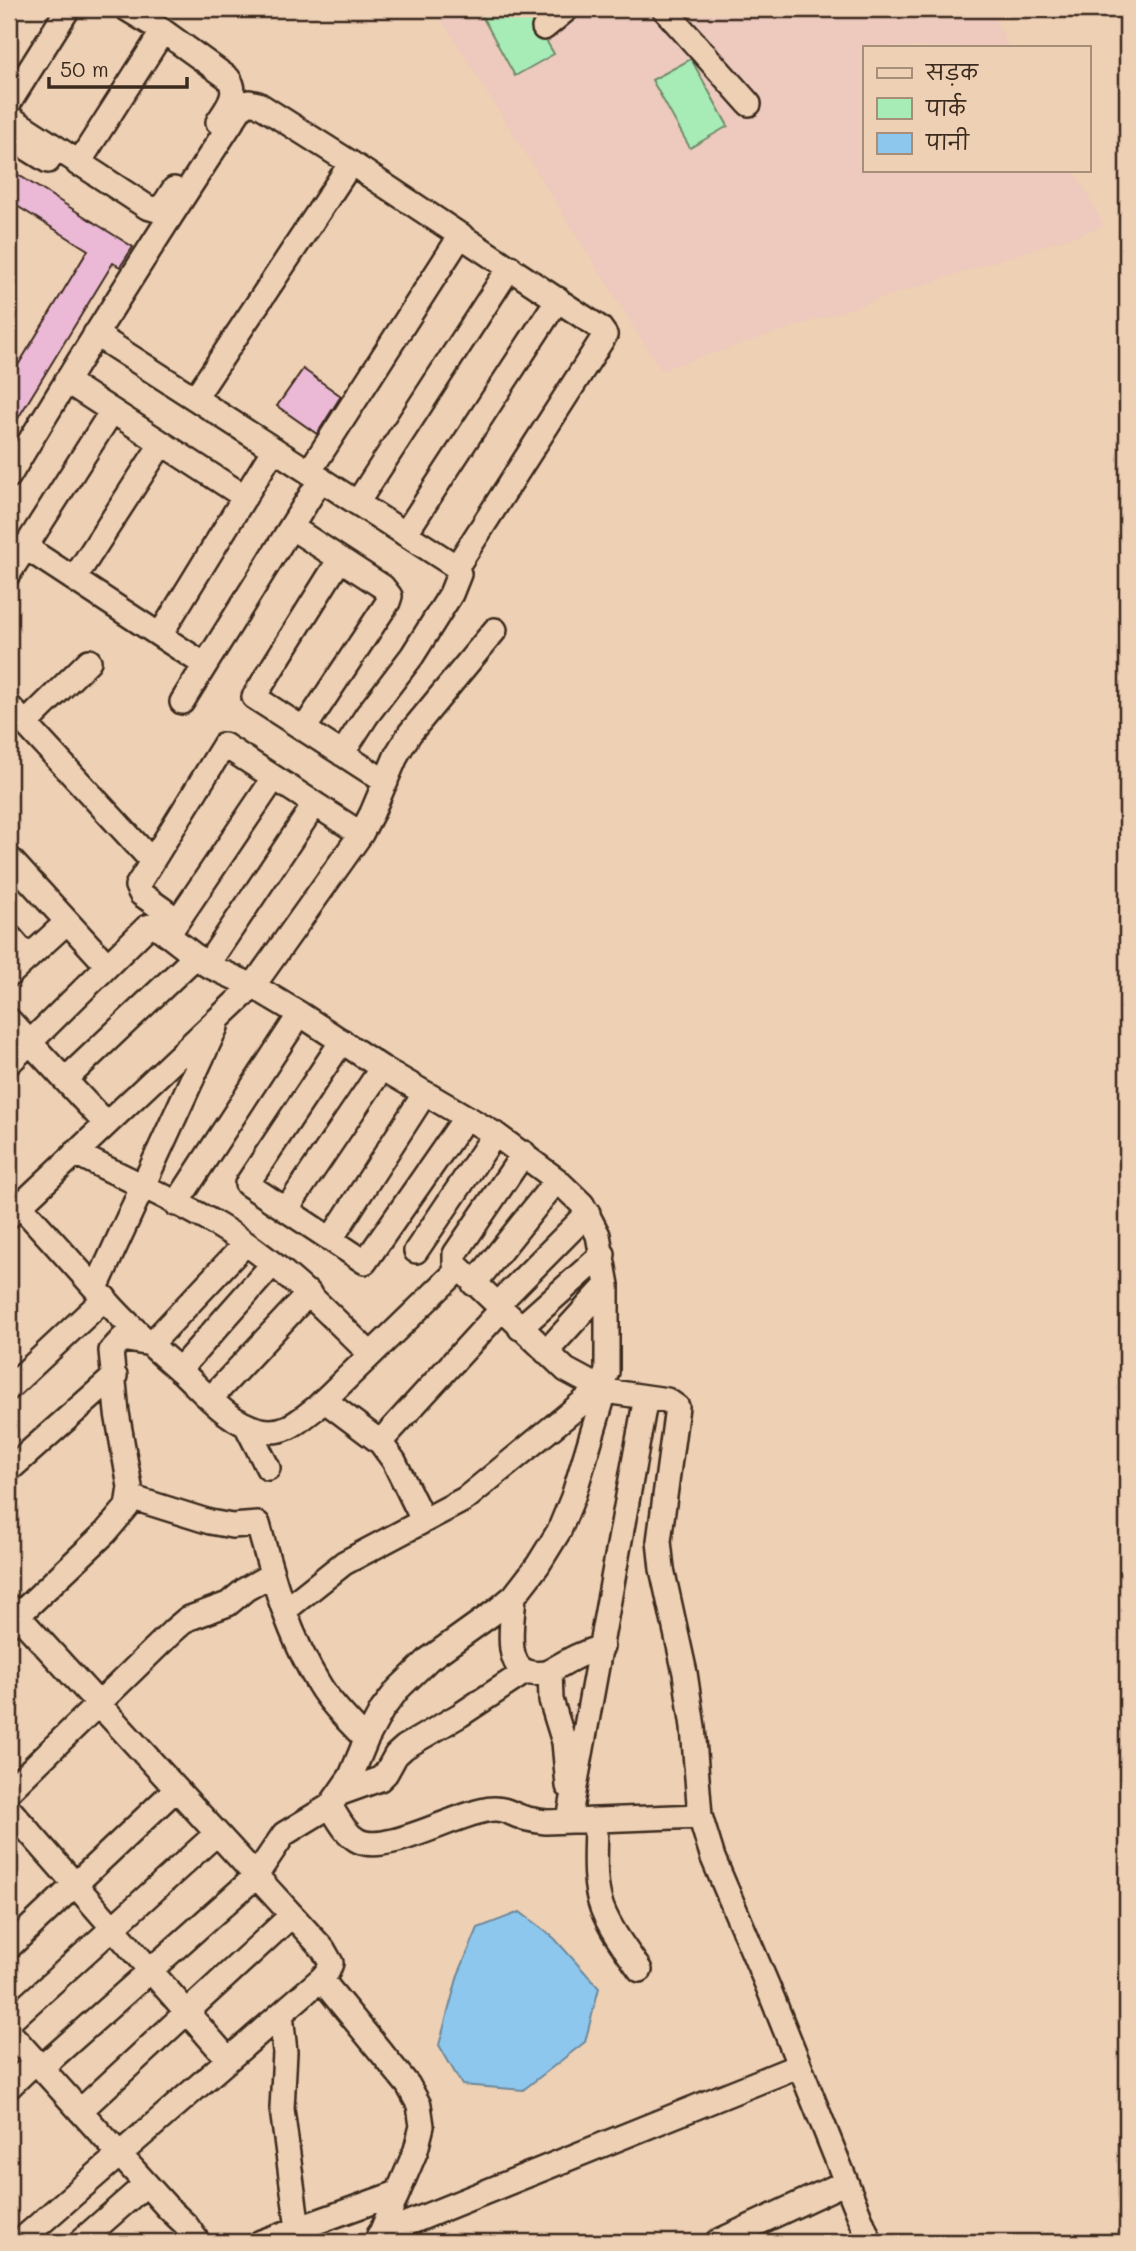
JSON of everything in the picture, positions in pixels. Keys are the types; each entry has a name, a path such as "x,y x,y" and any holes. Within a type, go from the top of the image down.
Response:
{"street":[{"path":"9,103 68,9"},
{"path":"9,117 147,207 157,210 165,203 232,100 232,83 163,31 127,9"},
{"path":"544,28 567,9"},
{"path":"664,9 749,104"},
{"path":"78,164 163,31"},
{"path":"9,476 95,334 160,232 241,108 249,102 258,104 351,163 558,299 606,335 461,561 456,564 447,562 95,334"},
{"path":"9,137 160,232"},
{"path":"195,398 351,163"},
{"path":"182,702 291,527 315,476 461,235"},
{"path":"357,502 510,267"},
{"path":"405,534 558,299"},
{"path":"66,381 245,497"},
{"path":"9,573 112,411"},
{"path":"74,579 162,443"},
{"path":"160,635 274,449"},
{"path":"291,527 383,587 390,596 304,729"},
{"path":"25,547 205,665"},
{"path":"340,559 254,697 386,782"},
{"path":"342,754 367,715 412,656 451,594 458,574 456,564"},
{"path":"495,630 410,733 397,754 361,834 253,986 14,1211 210,1399 246,1425 280,1432 293,1426 324,1400 370,1354 467,1277 557,1180"},
{"path":"25,724 89,661"},
{"path":"9,706 152,861"},
{"path":"165,932 169,914 138,891 139,882 224,745 361,834"},
{"path":"165,932 274,778"},
{"path":"65,1080 201,961 315,804"},
{"path":"9,858 107,965"},
{"path":"9,975 67,922"},
{"path":"9,1063 150,925 165,932 201,961 253,986 382,1068 524,1153 557,1180 588,1213 598,1235 607,1285 607,1372 573,1497 559,1531 538,1565 513,1596 429,1659 398,1689 382,1710 351,1776 336,1799"},
{"path":"9,936 28,958"},
{"path":"176,1204 300,1014"},
{"path":"9,1388 100,1293 221,1016"},
{"path":"9,1020 106,1124"},
{"path":"342,1041 247,1184 365,1262 466,1117"},
{"path":"286,1210 382,1068"},
{"path":"331,1239 425,1093"},
{"path":"416,1251 495,1134"},
{"path":"75,1153 220,1227 245,1244 309,1293 370,1354"},
{"path":"524,1153 455,1254 454,1264 566,1370 602,1390 673,1402 678,1412 659,1542 662,1569 685,1673 693,1727 700,1816 713,1858 870,2242"},
{"path":"380,1442 499,1307 588,1213"},
{"path":"151,1344 245,1244"},
{"path":"520,1328 603,1254"},
{"path":"179,1370 272,1265"},
{"path":"547,1352 607,1285"},
{"path":"210,1399 309,1293"},
{"path":"19,2242 121,2156 321,1979 331,1963 328,1956 176,1789 12,1616 116,1523 127,1507 130,1497 111,1351 122,1339 151,1344"},
{"path":"9,1470 115,1376"},
{"path":"285,1610 344,1563 465,1499 602,1390"},
{"path":"571,1809 646,1397"},
{"path":"324,1400 380,1442 394,1461 423,1520"},
{"path":"246,1425 268,1468"},
{"path":"130,1497 210,1522 232,1526 258,1524 271,1575 304,1657 321,1688 366,1740"},
{"path":"9,1791 187,1619 228,1604 246,1588 271,1575"},
{"path":"513,1596 512,1658 517,1667 525,1672 539,1674 550,1671 579,1654 602,1647"},
{"path":"550,1671 551,1700 564,1742 565,1774 571,1809"},
{"path":"9,2087 150,1970 255,1877 284,1834 336,1799 380,1779 396,1755 405,1747 525,1672"},
{"path":"9,1947 176,1789"},
{"path":"336,1799 351,1836 369,1844 411,1835 480,1811 500,1809 546,1822 571,1809"},
{"path":"9,1809 228,2059"},
{"path":"571,1809 596,1820 700,1816"},
{"path":"596,1820 596,1873 602,1907 615,1934 640,1969"},
{"path":"9,2022 216,1834"},
{"path":"80,2111 291,1916"},
{"path":"321,1979 396,2070 419,2105 422,2116 421,2136 378,2239"},
{"path":"281,2014 285,2052 282,2109 298,2229"},
{"path":"9,2032 186,2225 198,2242"},
{"path":"378,2239 798,2066"},
{"path":"722,2241 846,2182"},
{"path":"80,2242 146,2184"},
{"path":"261,2242 397,2193"}],"shaded area":[{"path":"435,9 989,9 1008,46 863,46 863,172 1075,172 1104,226 661,370"}],"green space":[{"path":"478,9 528,9 554,54 515,76"},
{"path":"691,59 728,126 690,148 652,80"}],"water":[{"path":"520,1912 554,1938 599,1988 585,2042 523,2090 462,2085 439,2045 458,1975 478,1928"}],"building":[{"path":"9,169 133,247 120,267 113,263 9,433 9,380 88,250 9,201"},
{"path":"303,369 341,396 317,434 277,406"}]}
